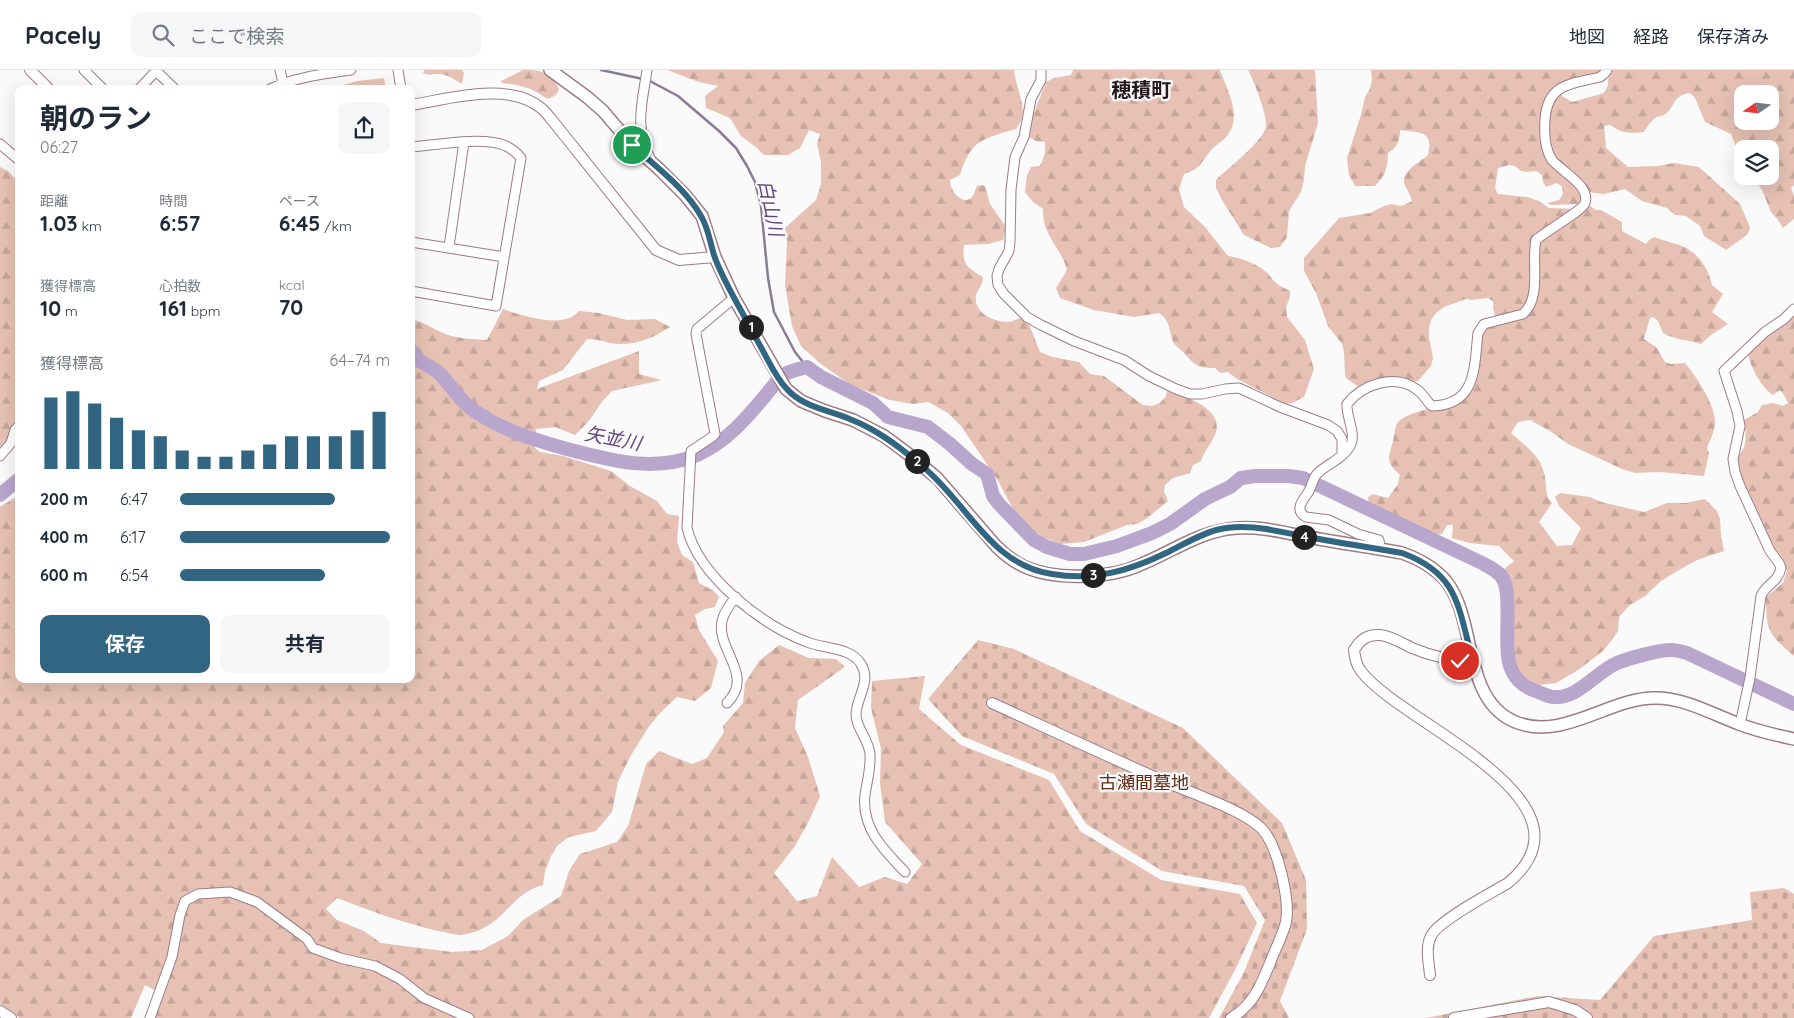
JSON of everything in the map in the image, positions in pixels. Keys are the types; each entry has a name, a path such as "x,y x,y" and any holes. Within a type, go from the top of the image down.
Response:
{"main road":[{"path":"550,70 588,97 614,123 632,145 685,196 702,216 715,258 734,298 786,389 802,401 852,420 884,436 937,478 988,539 1004,554 1023,566 1054,575 1072,576 1120,572 1142,565 1216,530 1239,528 1263,529 1402,553 1416,558 1429,566 1446,582 1455,596 1461,612 1473,661 1483,689 1502,714 1513,721 1529,726 1548,728 1631,702 1666,698 1691,705 1740,724 1794,739"}],"street":[{"path":"30,70 46,85"},
{"path":"84,70 99,85"},
{"path":"142,85 156,70 171,85"},
{"path":"280,70 283,82"},
{"path":"277,85 283,82 333,71 351,70"},
{"path":"1041,70 1041,80 1032,99 1024,137 1015,156 1011,190 1009,251 997,276 998,285 1004,294 1027,317 1041,325 1074,341 1124,360 1149,376 1190,394 1239,388 1328,426 1337,431 1342,439 1342,454"},
{"path":"1380,549 1379,540 1361,536 1329,520 1302,515 1300,511 1301,502 1317,474 1337,461 1350,446 1352,437 1346,410 1347,404 1374,385 1392,381 1402,382 1418,390 1432,406 1455,401 1465,393 1471,382 1478,333 1484,324 1523,314 1527,311 1532,300 1535,280 1536,240 1562,220 1579,211 1584,206 1586,200 1579,184 1553,161 1548,152 1544,132 1547,104 1559,88 1600,77 1607,70"},
{"path":"398,71 400,85"},
{"path":"646,71 640,129 651,159 659,169"},
{"path":"415,104 491,93 508,94 530,101 540,108 556,125 656,250 679,260 715,258"},
{"path":"415,148 464,142 494,143 505,145 522,158 496,306 415,292"},
{"path":"448,247 464,142"},
{"path":"0,144 15,157"},
{"path":"415,243 504,257"},
{"path":"734,298 697,328 696,334 715,434 691,451 687,528 689,536 701,559 716,579 760,618 808,643 849,653 857,658 863,666 866,678 856,713 870,752 870,768 864,806 870,830 881,847 905,872"},
{"path":"1740,724 1750,678 1761,596 1777,580 1781,568 1780,563 1770,551 1734,472 1733,459 1740,426 1724,371 1765,332 1784,319 1794,309"},
{"path":"0,456 11,443 15,434"},
{"path":"727,703 734,695 737,687 734,665 722,630 722,622 729,604 736,597"},
{"path":"1430,975 1428,947 1431,935 1441,924 1508,883 1516,876 1529,858 1535,838 1534,829 1527,809 1507,783 1488,766 1391,698 1365,676 1357,666 1354,650 1361,640 1381,635 1414,649 1448,660 1473,661"},
{"path":"992,703 1247,817 1266,834 1275,851 1278,863 1286,904 1286,924 1257,994 1241,1012 1231,1018"},
{"path":"150,1018 172,957 180,915 185,901 198,894 230,892 258,902 307,939 313,948 340,958 375,966 400,979 424,998 469,1018"},
{"path":"1454,1018 1549,1002 1575,1010 1587,1018"},
{"path":"0,1011 11,1018"}],"green space":[{"path":"424,70 462,70 464,73 462,84 445,75 425,74 423,73"},
{"path":"523,70 545,73 553,79 559,89 556,95 548,99 531,89 502,83 501,81"},
{"path":"667,70 1014,70 1023,107 1022,118 1019,124 1016,129 980,142 969,154 960,175 950,180 955,194 966,200 973,196 978,185 985,186 990,204 1006,227 1003,240 988,244 964,245 966,264 983,277 976,295 978,307 991,318 1003,322 1010,322 1020,318 1029,324 1040,352 1053,357 1079,362 1090,374 1104,376 1143,405 1152,406 1160,403 1166,396 1167,391 1184,396 1203,406 1215,419 1217,427 1214,437 1201,461 1193,465 1190,473 1173,478 1165,485 1164,491 1168,501 1137,524 1127,525 1084,542 1060,544 1043,537 1024,524 1012,507 997,479 961,426 948,413 928,402 913,404 890,400 851,385 821,364 801,346 792,326 785,285 787,241 785,228 816,200 821,184 821,162 817,144 820,134 809,130 800,148 788,155 764,155 741,136 730,118 706,108 705,96 718,86 699,82"},
{"path":"1073,70 1220,70 1230,94 1234,112 1232,128 1198,167 1184,174 1179,189 1184,207 1205,227 1228,256 1242,259 1257,266 1268,273 1276,283 1290,291 1286,307 1287,317 1305,340 1314,369 1304,397 1286,404 1237,379 1228,372 1220,373 1215,368 1198,366 1174,344 1167,322 1159,313 1134,317 1094,310 1060,298 1056,288 1067,270 1045,227 1043,209 1033,202 1025,192 1027,176 1031,167 1040,166 1043,160 1045,142 1036,141 1027,136 1046,82 1054,78 1071,75"},
{"path":"1248,70 1315,70 1318,123 1305,166 1301,192 1289,211 1287,237 1280,247 1271,248 1244,235 1216,188 1216,180 1252,147 1264,132 1266,126 1257,89"},
{"path":"1371,70 1605,70 1604,72 1553,90 1544,144 1579,187 1582,200 1577,204 1551,205 1548,203 1559,200 1563,194 1562,186 1557,183 1546,187 1542,175 1536,171 1521,171 1515,166 1509,165 1498,168 1495,188 1498,194 1527,197 1539,201 1549,208 1576,209 1538,236 1531,296 1523,312 1495,316 1494,302 1488,298 1466,299 1444,307 1431,320 1429,337 1433,358 1431,366 1418,381 1362,389 1347,379 1345,375 1342,344 1328,326 1316,293 1304,271 1304,258 1339,218 1370,213 1391,204 1402,206 1412,201 1404,181 1411,168 1428,155 1429,141 1424,134 1400,130 1398,143 1388,153 1387,167 1375,186 1355,186 1349,175 1347,158 1365,97 1370,89 1372,80"},
{"path":"1609,70 1794,70 1794,185 1791,188 1794,196 1794,219 1783,228 1771,212 1759,185 1779,185 1779,140 1734,140 1734,142 1731,134 1705,122 1695,98 1690,93 1680,96 1668,112 1653,120 1644,132 1626,132 1610,125 1604,126 1606,148 1628,167 1658,166 1674,163 1699,167 1740,204 1750,229 1747,235 1726,250 1704,236 1700,226 1686,216 1675,215 1667,208 1642,201 1625,189 1604,194 1587,192 1553,159 1546,133 1554,97 1560,89 1562,96 1572,102 1604,93 1608,85"},
{"path":"384,78 385,85 343,85 357,81"},
{"path":"0,167 8,171 15,179 15,433 0,447"},
{"path":"1590,206 1622,222 1622,231 1646,244 1654,237 1688,249 1704,265 1712,285 1723,294 1712,312 1728,324 1701,344 1677,339 1663,333 1658,321 1653,317 1650,318 1644,339 1656,347 1665,362 1671,364 1685,363 1712,407 1715,425 1707,448 1709,453 1704,476 1660,472 1635,473 1568,444 1530,420 1518,422 1511,433 1539,461 1545,478 1547,493 1552,503 1539,522 1557,546 1572,545 1581,528 1559,506 1555,497 1560,493 1590,497 1601,502 1644,512 1667,503 1685,503 1705,499 1717,511 1720,519 1724,551 1697,560 1661,581 1645,596 1630,605 1619,617 1618,631 1603,651 1578,670 1556,683 1538,685 1525,680 1519,669 1515,667 1510,646 1510,593 1503,570 1514,561 1499,546 1469,543 1452,538 1453,525 1447,525 1442,534 1432,535 1369,504 1368,497 1373,494 1388,498 1398,484 1400,475 1391,465 1389,455 1395,428 1400,420 1408,415 1462,399 1469,394 1473,389 1477,373 1480,330 1528,312 1538,242"},
{"path":"503,309 545,320 570,318 579,311 599,313 627,320 655,319 670,327 656,335 634,343 618,344 587,339 563,370 539,381 537,389 639,351 639,374 662,380 612,391 589,421 575,435 555,427 536,429 535,448 540,452 563,456 611,471 630,486 657,501 667,514 679,516 677,542 682,555 693,562 699,583 714,591 719,597 715,607 705,609 695,615 699,630 718,661 711,688 695,701 677,697 659,714 648,728 630,757 618,782 612,812 596,831 569,837 557,846 545,871 543,885 521,896 499,918 489,925 473,932 458,935 400,920 337,898 326,909 337,920 364,931 381,943 452,952 482,950 508,936 523,920 561,896 569,871 580,854 617,842 628,826 646,764 659,751 692,764 707,758 724,732 723,726 743,703 745,683 759,661 779,645 809,658 836,659 845,667 798,700 795,728 808,757 820,796 795,846 774,873 797,901 817,896 832,857 859,887 885,877 907,884 922,864 885,822 880,783 881,749 871,708 872,681 925,676 919,709 961,745 1049,780 1080,831 1161,880 1240,894 1257,923 1236,968 1209,1018 154,1018 164,995 145,985 131,1018 20,1018 0,1004 0,507 15,498 15,683 415,683 415,320 453,336 487,340"},
{"path":"1794,314 1794,656 1774,636 1768,624 1766,597 1783,583 1787,571 1782,557 1772,546 1744,485 1738,466 1738,456 1745,444 1744,420 1758,412 1762,405 1773,403 1783,406 1788,403 1780,390 1773,395 1764,387 1751,365 1748,354 1771,332"},
{"name":"古瀬間墓地","path":"978,640 1014,649 1183,728 1282,823 1306,880 1307,929 1280,1001 1289,1018 1219,1018 1244,972 1265,920 1244,886 1162,871 1086,824 1054,774 962,736 928,699"},
{"path":"1784,888 1794,894 1794,1018 1426,1018 1538,996 1600,1000 1654,936 1752,920 1750,892"}],"waterway":[{"name":"白山川","path":"601,70 643,79"},
{"name":"白山川","path":"648,80 678,96 719,131 736,148 747,166 755,182 761,206 768,278 774,312 795,352 807,367"},
{"path":"415,357 440,374 471,408 498,425 567,449 615,460 648,464 681,460 697,455 717,444 742,422 782,376 790,371 807,367 821,377 873,403 888,417 928,427 972,464 987,474 993,496 1034,540 1047,547 1070,554 1084,554 1117,546 1152,533 1170,524 1205,499 1230,487 1241,478 1255,476 1303,478 1482,563 1499,574 1506,586 1509,662 1518,680 1526,687 1549,696 1563,696 1571,694 1617,663 1652,653 1674,650 1687,653 1794,704"},
{"name":"矢並川","path":"0,495 15,482"}],"district":[{"name":"穂積町","path":"1141,89"}],"route":[{"path":"632,145 659,169 702,216 715,258 734,298 786,389 802,401 852,420 884,436 907,453 937,478 988,539 1013,560 1033,570 1054,575 1078,576 1120,572 1142,565 1196,538 1216,530 1229,528 1263,529 1402,553 1416,558 1429,566 1439,574 1452,591 1461,612 1473,661 1460,661"}]}
